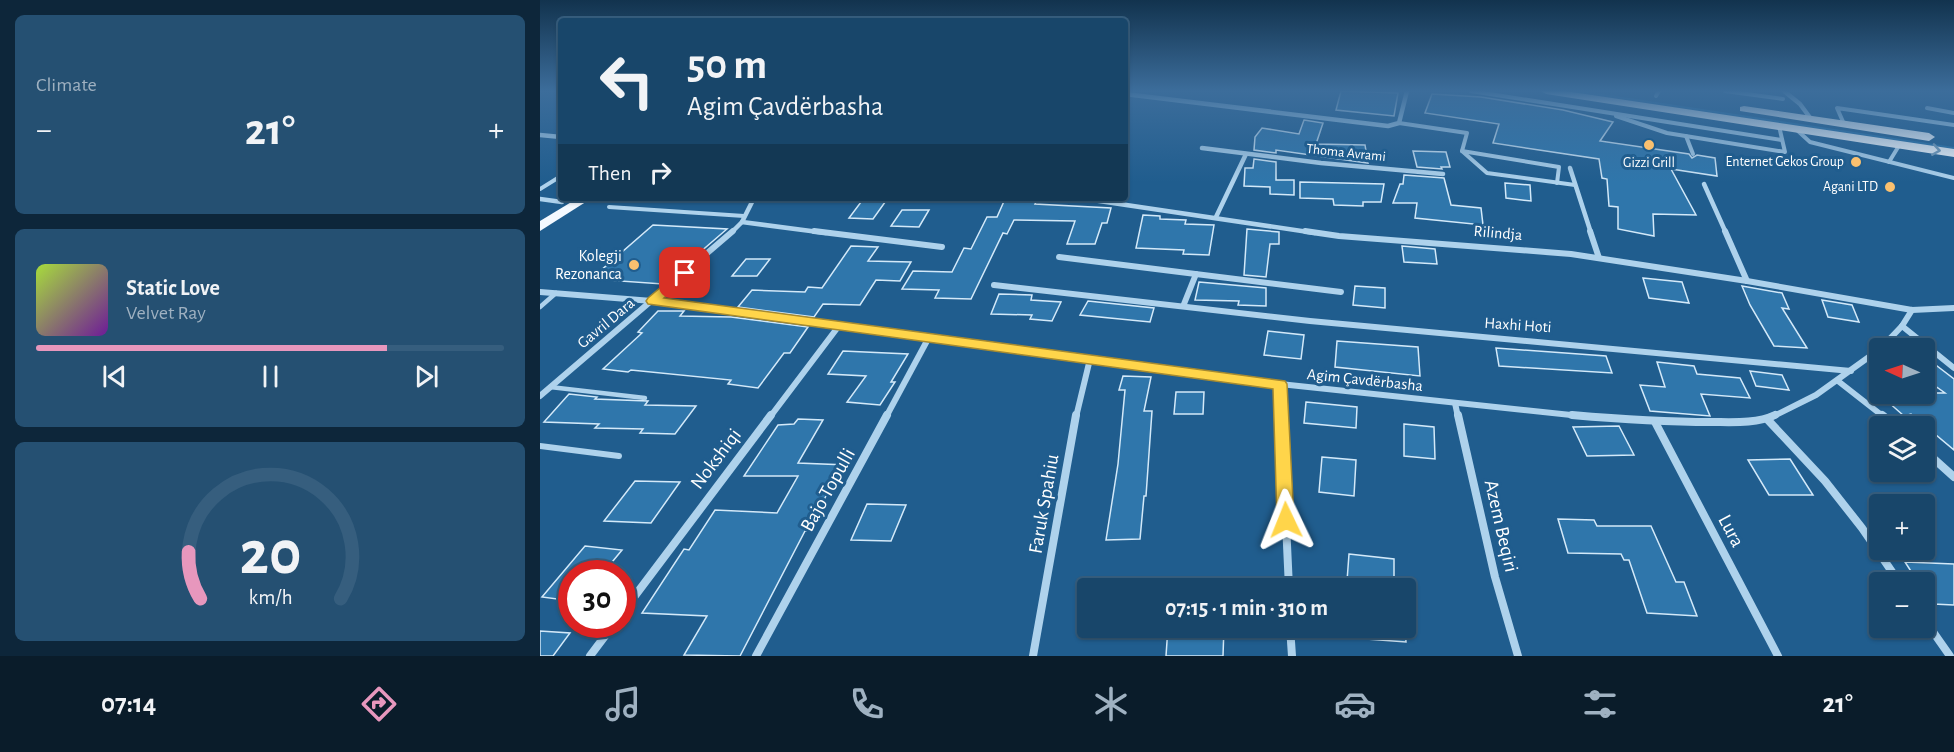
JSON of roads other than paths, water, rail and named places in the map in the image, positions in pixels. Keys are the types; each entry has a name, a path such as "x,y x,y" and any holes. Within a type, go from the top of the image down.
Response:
{"highway":[{"path":"1749,122 1954,153"},
{"path":"1828,122 1954,141"}],"main road":[{"path":"540,215 563,201"},
{"path":"540,227 581,201"}],"street":[{"path":"1349,122 1388,126 1399,123"},
{"path":"540,135 558,137"},
{"name":"Thoma Avrami","path":"1202,148 1443,174"},
{"path":"1216,217 1246,154"},
{"path":"1569,168 1599,258"},
{"path":"1704,184 1748,281"},
{"path":"540,199 558,200"},
{"name":"Gavril Dara","path":"540,396 652,301 743,219 752,201"},
{"name":"Rilindja","path":"1101,201 1339,236 1509,247 1599,258 1912,310 1954,308"},
{"path":"743,219 942,247"},
{"path":"1059,256 1341,292"},
{"path":"1184,304 1196,274"},
{"name":"Haxhi Hoti","path":"994,285 1184,304 1351,325 1575,343 1851,371"},
{"name":"Agim Çavdërbasha","path":"540,292 652,301 1280,384 1655,422 1767,419 1816,395 1869,357"},
{"name":"Agim Çavdërbasha","path":"1891,338 1902,326 1912,310"},
{"path":"1902,326 1954,368"},
{"name":"Nokshiqi","path":"636,594 838,327"},
{"name":"Bajo Topulli","path":"756,656 928,339"},
{"name":"Faruk Spahiu","path":"1033,656 1075,421 1090,359"},
{"path":"1838,381 1883,416"},
{"path":"1280,384 1289,578"},
{"name":"Azem Beqiri","path":"1455,403 1495,577 1518,656"},
{"path":"1767,419 1825,481 1862,528 1892,572"},
{"name":"Lura","path":"1655,422 1778,656"},
{"path":"1935,460 1954,477"},
{"path":"1935,635 1950,656"},
{"path":"590,656 604,638"},
{"path":"1291,638 1292,656"}],"lane":[{"path":"1633,122 1667,133 1785,152 1779,126"},
{"path":"1667,122 1782,140"},
{"path":"1931,122 1954,125"},
{"path":"1399,123 1467,133 1462,151"},
{"path":"1795,129 1809,142 1954,178"},
{"path":"1686,136 1693,154"},
{"path":"1889,162 1900,144"},
{"path":"1462,151 1559,167 1557,183"},
{"path":"1462,151 1487,173 1575,186"},
{"path":"540,189 558,178"},
{"path":"609,207 743,219"},
{"path":"540,307 556,293"},
{"path":"550,387 645,398"},
{"path":"540,446 619,456"}],"place":[{"name":"Gizzi Grill","path":"1649,145"},
{"name":"Enternet Gekos Group","path":"1856,162"},
{"name":"Agani LTD","path":"1890,187"},
{"name":"Kolegji Rezonanca","path":"634,265"}]}
